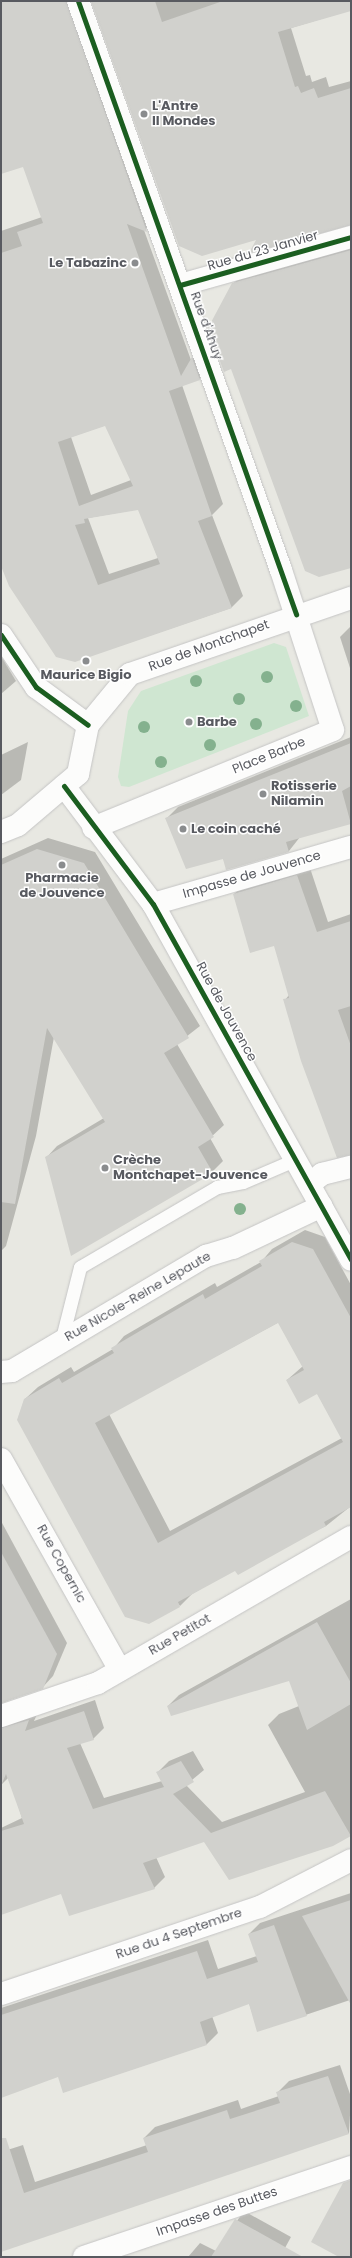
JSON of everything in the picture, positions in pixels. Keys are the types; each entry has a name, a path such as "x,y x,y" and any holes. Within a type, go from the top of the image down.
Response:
{"street":[{"name":"Rue d'Ahuy","path":"78,1 296,614"},
{"name":"Rue du 23 Janvier","path":"180,285 351,237"},
{"name":"Rue de Montchapet","path":"88,725 130,674 296,614 351,598"},
{"name":"Place Barbe","path":"92,828 333,730 296,614"},
{"path":"1,635 36,687 88,725 78,774 18,825 1,832"},
{"name":"Rue de Jouvence","path":"64,786 92,828 153,904 297,1159 351,1260"},
{"name":"Impasse de Jouvence","path":"153,904 351,847"},
{"path":"310,1184 322,1174 351,1166"},
{"name":"Rue Nicole-Reine Lepaute","path":"1,1372 12,1371 206,1256 233,1248 322,1206"},
{"name":"Rue Copernic","path":"1,1459 120,1670"},
{"name":"Rue Petitot","path":"1,1716 98,1683 351,1537"},
{"name":"Rue du 4 Septembre","path":"1,1994 260,1907 351,1860"},
{"name":"Impasse des Buttes","path":"84,2257 351,2167"}],"lane":[{"path":"61,1342 80,1267 217,1187 244,1182 297,1159"}],"green space":[{"path":"274,643 286,647 309,716 129,787 121,786 118,777 128,711 141,691"}],"building":[{"path":"1,1 66,1 147,232 127,224 181,376 192,357 200,380 169,391 212,516 198,521 232,608 75,662 56,657 9,586 1,566 1,253 22,246 17,232 43,223 23,167 1,174","holes":["105,426 133,486 79,506 58,442","138,510 160,564 98,585 75,525 85,523 84,519"]},
{"path":"91,1 155,1 162,22 223,1 351,1 351,11 278,32 295,87 298,86 301,93 314,88 318,98 351,88 351,225 249,253 256,240 202,256 179,246"},
{"path":"351,250 351,568 319,577 305,571 231,369 224,372 208,328 232,283"},
{"path":"351,743 351,786 342,791 351,824 286,842 289,852 226,870 223,859 186,869 165,818"},
{"path":"37,849 84,863 189,1038 164,1053 214,1137 198,1147 213,1173 71,1256 45,1157 105,1122 47,1028 15,1204 1,1202 1,865"},
{"path":"297,875 317,932 351,921 351,1006 338,1010 351,1046 351,1155 337,1158 301,1061 283,999 289,998 274,946 250,953 233,894"},
{"path":"292,1242 313,1249 351,1318 351,1507 324,1522 326,1526 238,1575 235,1571 178,1602 180,1607 149,1624 125,1617 17,1420 24,1399 59,1378 62,1383 114,1353 111,1348 203,1294 205,1299 262,1266 259,1261","holes":["278,1323 304,1370 286,1380 299,1404 317,1394 343,1442 158,1543 95,1423"]},
{"path":"1,1552 57,1654 43,1689 1,1703"},
{"path":"317,1622 351,1683 351,1704 307,1730 289,1681 171,1716 167,1706"},
{"path":"84,1711 94,1740 67,1748 93,1809 164,1787 156,1772 181,1761 194,1782 173,1794 211,1833 325,1791 351,1836 333,1846 229,1880 204,1842 143,1863 155,1889 69,1916 61,1894 1,1915 1,1831 24,1824 6,1774 1,1786 1,1728 29,1720 25,1731"},
{"path":"351,1900 351,2005 302,1916"},
{"path":"274,1925 307,2016 257,2032 249,2004 200,2022 207,2045 63,2093 58,2077 1,2098 1,2015 197,1951 207,1979 258,1962 248,1934"},
{"path":"328,2076 349,2134 1,2252 1,2138 6,2138 24,2193 148,2152 143,2138 227,2110 230,2119 280,2103 276,2092"},
{"path":"351,2180 351,2257 339,2257 311,2242 343,2183"},
{"path":"235,2219 303,2257 211,2257"}],"cycle path":[{"path":"78,1 296,614"},
{"path":"180,285 351,237"},
{"path":"1,635 36,687 88,725"},
{"path":"64,786 153,904 351,1260"}],"place":[{"name":"L'Antre II Mondes","path":"144,114"},
{"name":"Le Tabazinc","path":"135,263"},
{"name":"Maurice Bigio","path":"86,661"},
{"name":"Barbe","path":"189,722"},
{"name":"Rotisserie Nilamin","path":"263,794"},
{"name":"Le coin caché","path":"183,829"},
{"name":"Pharmacie de Jouvence","path":"62,865"},
{"name":"Crèche Montchapet-Jouvence","path":"105,1168"}]}
